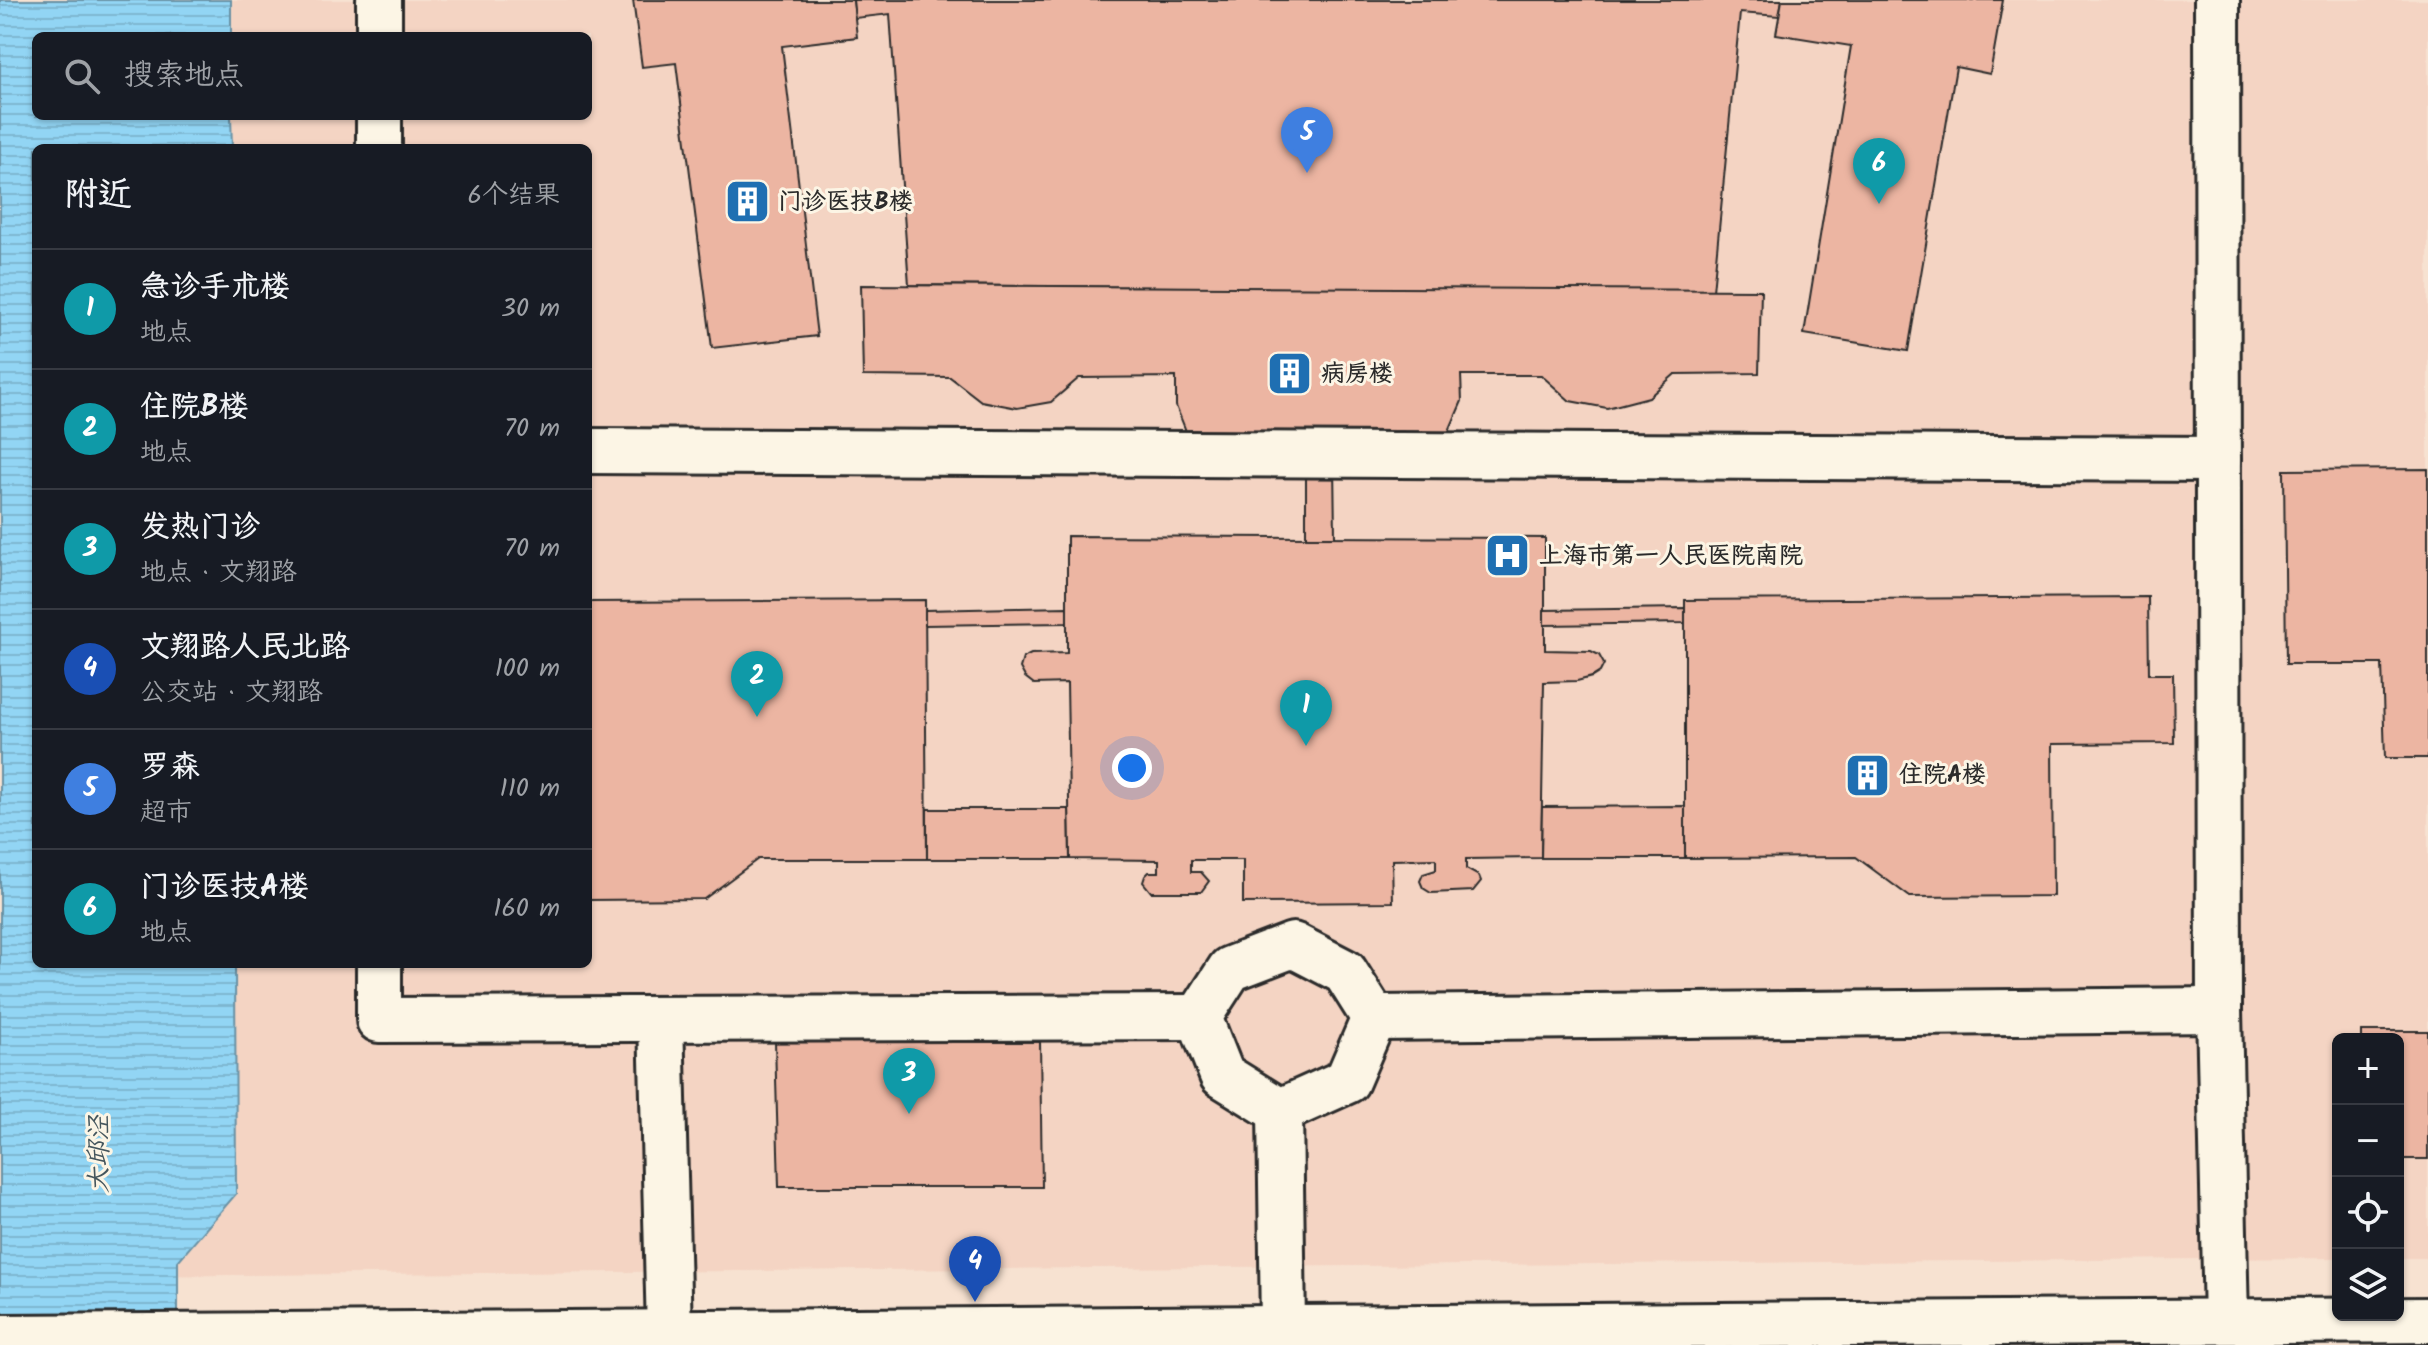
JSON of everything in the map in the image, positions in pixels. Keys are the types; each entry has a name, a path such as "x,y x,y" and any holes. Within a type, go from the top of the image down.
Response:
{"main road":[{"path":"379,0 379,32"},
{"path":"2217,0 2219,1010 2226,1321"},
{"path":"379,120 379,144"},
{"path":"592,451 2218,459"},
{"path":"1199,1017 1230,969 1293,945 1345,972 1374,1018"},
{"path":"379,968 379,1020 1199,1017"},
{"path":"1374,1018 2219,1010"},
{"path":"1199,1017 1222,1075 1280,1111"},
{"path":"1280,1111 1347,1081 1374,1018"},
{"path":"661,1019 669,1332"},
{"path":"1280,1111 1283,1327"},
{"path":"8,1337 2428,1320"}],"shaded area":[{"name":"上海市第一人民医院南院","path":"0,0 2428,0 2428,1258 2404,1258 2404,1033 2332,1033 2332,1258 0,1277"}],"water":[{"name":"大邱泾","path":"0,0 231,0 231,32 32,32 32,120 231,120 232,144 32,144 32,968 235,968 236,1194 178,1261 178,1345 0,1345"}],"building":[{"name":"门诊医技B楼","path":"633,0 853,0 857,37 782,46 817,336 712,348 676,63 642,67"},
{"path":"853,0 1782,0 1779,16 1740,13 1713,291 909,285 890,14 855,18"},
{"path":"1782,0 2003,0 1990,74 1956,67 1908,351 1804,334 1851,46 1776,34"},
{"name":"病房楼","path":"861,285 1761,290 1759,373 1675,374 1649,397 1607,408 1570,401 1541,375 1461,375 1462,401 1446,438 1192,446 1176,406 1176,377 1079,378 1051,402 1017,408 981,401 950,377 863,376"},
{"path":"1306,462 1334,462 1335,537 1306,537"},
{"path":"2428,469 2428,758 2385,758 2382,664 2286,664 2284,470"},
{"path":"1067,536 1545,538 1545,650 1591,651 1599,655 1604,664 1600,672 1592,677 1577,681 1544,682 1541,858 1466,859 1466,869 1479,876 1481,881 1473,891 1431,893 1423,888 1420,881 1423,874 1436,870 1436,859 1392,860 1393,902 1243,903 1243,860 1191,860 1191,872 1201,872 1209,881 1201,892 1151,892 1143,882 1149,872 1159,872 1159,860 1070,859 1067,683 1034,684 1020,668 1023,658 1031,654 1067,653"},
{"name":"住院A楼","path":"2148,597 2149,674 2173,674 2174,743 2052,744 2053,896 1910,897 1856,857 1685,858 1685,600"},
{"path":"925,600 927,859 758,859 704,899 592,900 592,602"},
{"path":"1067,607 1067,623 925,625 925,610"},
{"path":"1685,608 1685,623 1544,625 1544,610"},
{"path":"1685,806 1685,858 1541,858 1542,807"},
{"path":"927,809 1069,809 1070,859 927,859"},
{"path":"2428,1031 2428,1159 2404,1159 2404,1033 2361,1033"},
{"path":"775,1042 1040,1042 1042,1187 779,1187"}],"place":[{"name":"罗森","path":"1307,173"},
{"name":"门诊医技B楼","path":"747,202"},
{"name":"门诊医技A楼","path":"1879,204"},
{"name":"病房楼","path":"1290,374"},
{"name":"上海市第一人民医院南院","path":"1508,556"},
{"name":"住院B楼","path":"757,717"},
{"name":"急诊手术楼","path":"1306,746"},
{"name":"住院A楼","path":"1868,775"},
{"name":"发热门诊","path":"909,1114"},
{"name":"文翔路人民北路","path":"975,1302"}]}
